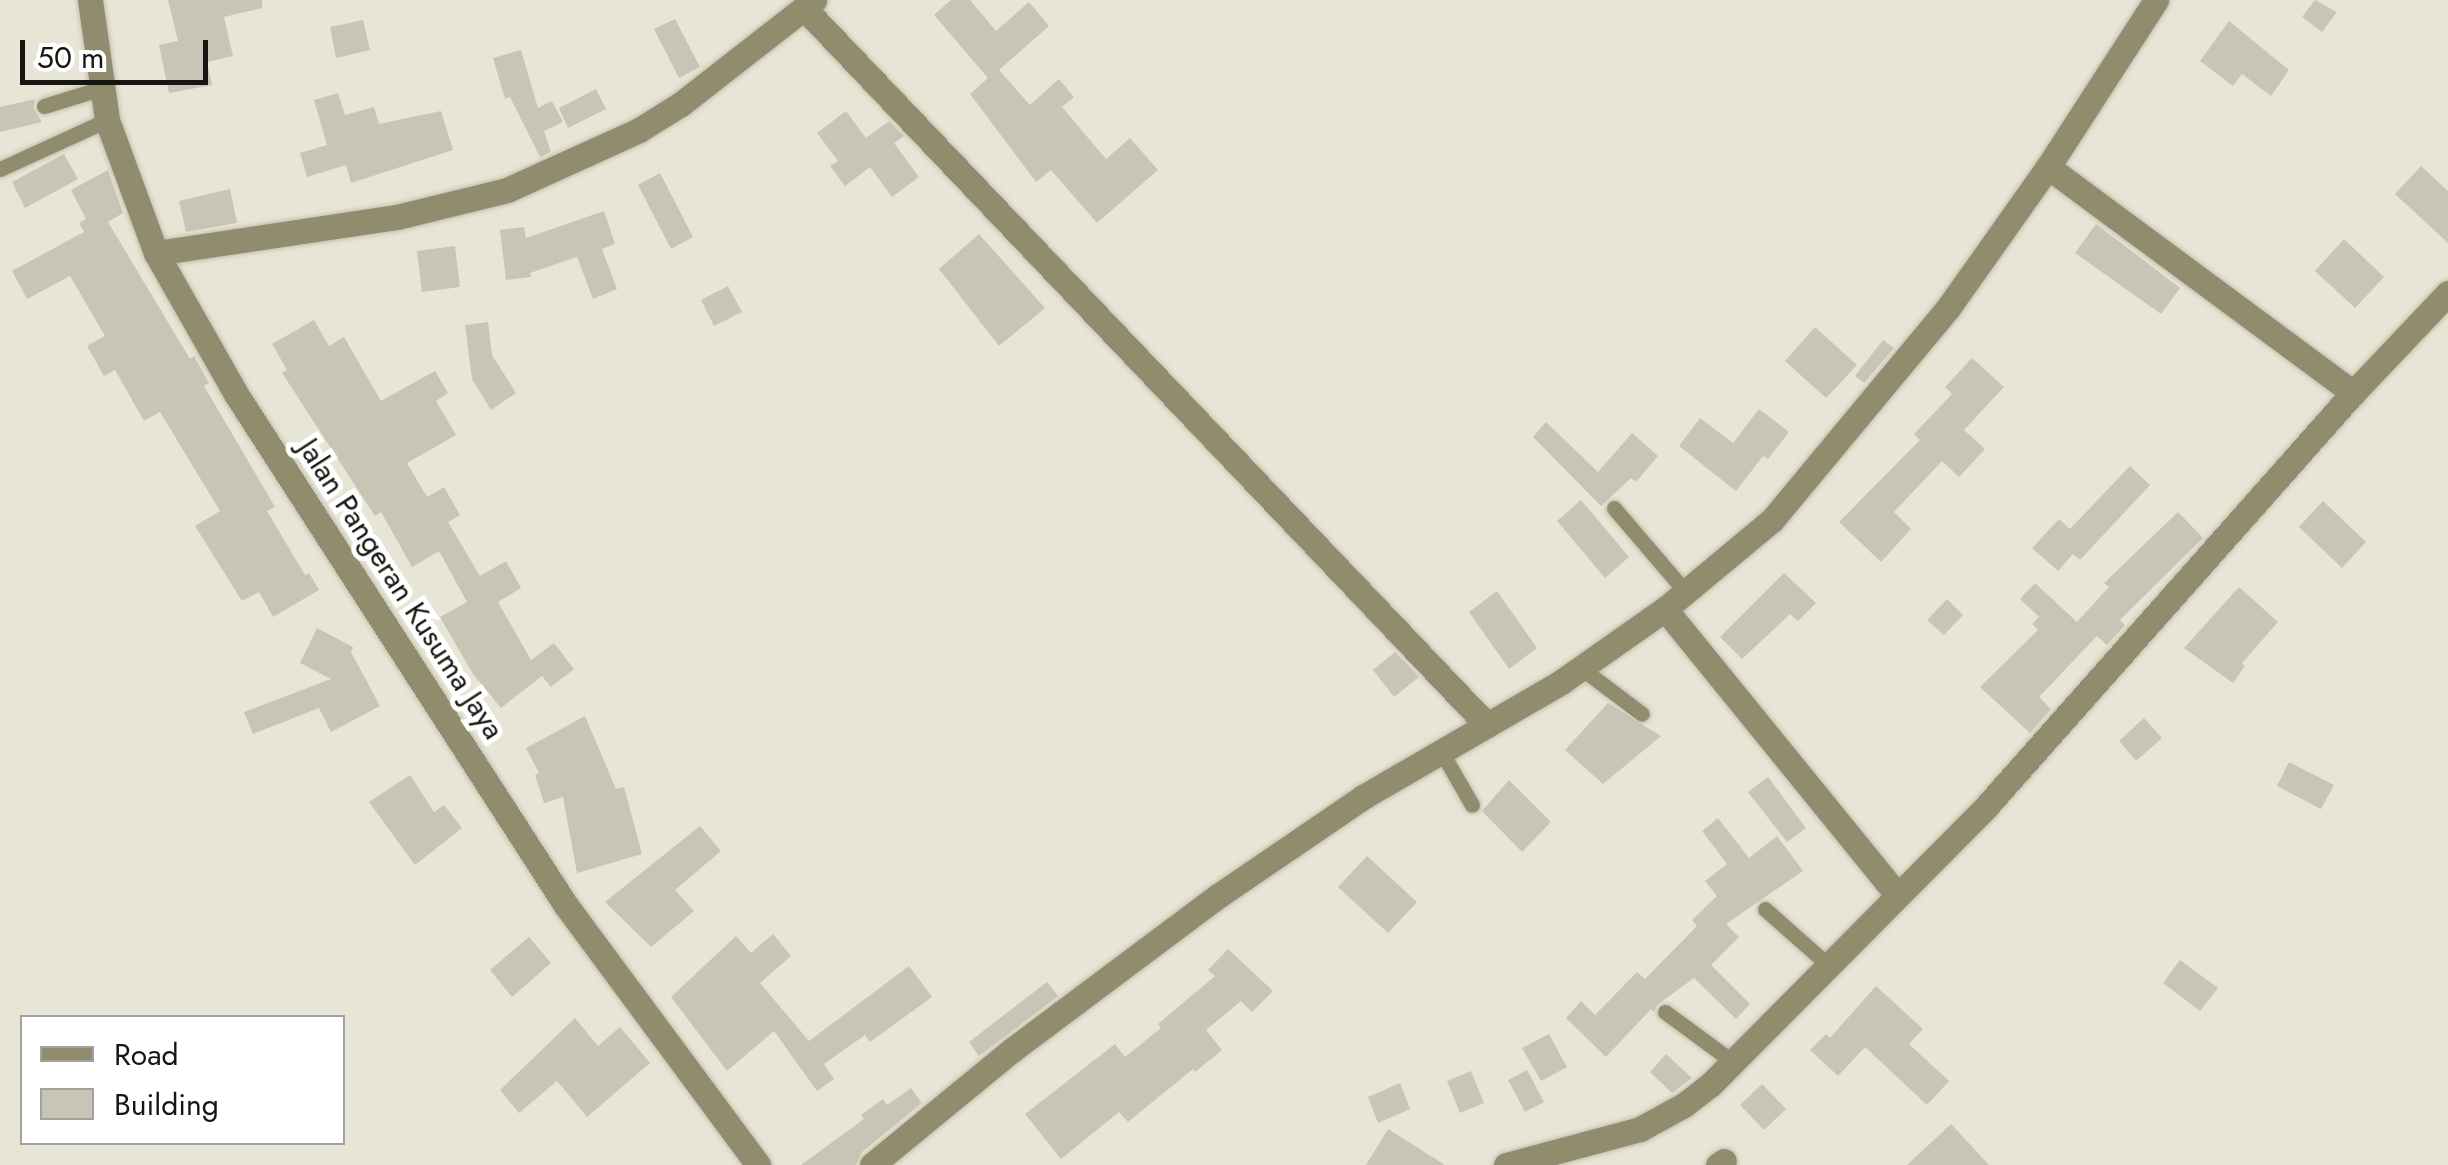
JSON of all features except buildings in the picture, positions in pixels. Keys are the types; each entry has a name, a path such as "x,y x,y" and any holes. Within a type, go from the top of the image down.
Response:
{"street":[{"name":"Jalan Pangeran Kusuma Jaya","path":"90,0 107,120 156,253 236,394 564,904 758,1165"},
{"path":"872,1165 1012,1050 1218,896 1363,797 1581,668 1665,609 1772,520 1844,438 1948,308 2048,167 2156,0"},
{"path":"156,253 397,217 507,190 639,130 809,4 1486,725"},
{"path":"2048,167 2353,393"},
{"path":"1506,1165 1640,1129 1684,1105 1733,1062 1998,794 2353,393 2448,293"},
{"path":"1665,609 1897,894"}],"lane":[{"path":"44,106 102,88"},
{"path":"0,169 107,120"},
{"path":"1614,508 1685,592"},
{"path":"1581,668 1642,714"},
{"path":"1441,752 1472,805"},
{"path":"1765,910 1828,965"},
{"path":"1665,1012 1733,1062"}]}
